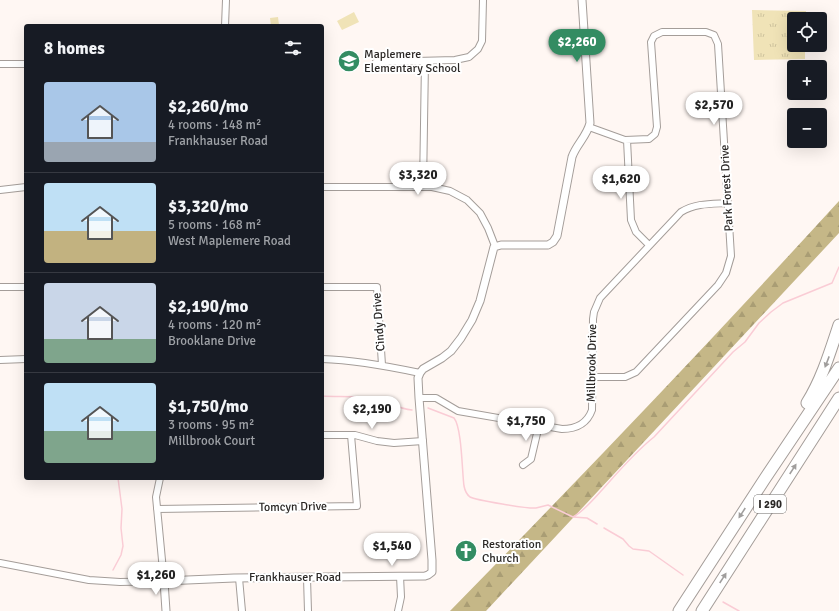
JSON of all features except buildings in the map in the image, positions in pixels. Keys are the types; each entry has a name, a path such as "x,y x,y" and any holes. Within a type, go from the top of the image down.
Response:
{"highway":[{"path":"764,480 813,393 825,366 839,325"},
{"name":"I 290","path":"679,611 839,368"},
{"name":"I 290","path":"702,611 839,398"}],"street":[{"path":"226,0 226,24"},
{"path":"376,62 458,60 469,57 478,49 482,41 482,0"},
{"path":"495,246 546,245 554,240 557,234 572,157 589,127 590,120 582,0"},
{"name":"Park Forest Drive","path":"589,127 627,140 648,139 652,137 656,131 651,42 654,36 662,32 706,32 711,33 717,40 731,256 726,272 718,285 636,372 625,377 592,377"},
{"path":"423,187 425,61"},
{"path":"0,64 24,64"},
{"path":"627,140 631,220 636,232 649,245"},
{"path":"0,190 24,187"},
{"path":"324,187 423,187 441,189 459,195 474,206 484,219 495,246 480,301 467,329 448,354 423,369 420,373 382,365 345,360 324,359"},
{"name":"Millbrook Drive","path":"419,398 436,398 458,411 539,425 568,429 583,424 587,420 592,410 593,319 600,298 677,216 688,208 702,204 728,203"},
{"name":"Cindy Drive","path":"324,287 377,286 382,365"},
{"path":"0,287 24,287"},
{"path":"0,360 24,359"},
{"name":"Frankhauser Road","path":"0,563 67,577 111,582 239,578 427,576 431,574 433,569 419,398 418,378 420,373"},
{"path":"523,465 531,459 539,425"},
{"path":"324,435 351,435 384,442 423,441"},
{"name":"Tomcyn Drive","path":"157,509 357,506 351,435"},
{"path":"160,480 156,497 166,611"},
{"path":"398,611 401,597 400,576"},
{"path":"239,578 242,611"},
{"path":"307,578 308,611"}],"green space":[{"path":"752,10 806,11 787,12 787,52 805,52 805,59 754,60"},
{"path":"354,12 359,22 342,30 337,21"},
{"path":"278,17 279,24 271,24 270,18"},
{"path":"839,201 839,233 486,611 450,611 646,408"}],"waterway":[{"path":"573,517 589,505 627,462 654,437 733,352 745,342 759,323 783,303 832,283 839,267"},
{"path":"324,396 376,399 412,410"},
{"path":"428,408 454,418 457,423 464,486 470,497 523,507 536,508 548,505 573,517 587,518 597,524"},
{"path":"113,570 121,555 123,546 121,528 122,509 118,480"},
{"path":"604,528 623,539 633,549 649,551 683,575"},
{"path":"723,602 739,611"}],"place":[{"name":"Maplemere Elementary School","path":"349,61"},
{"name":"Restoration Church","path":"466,551"}]}
